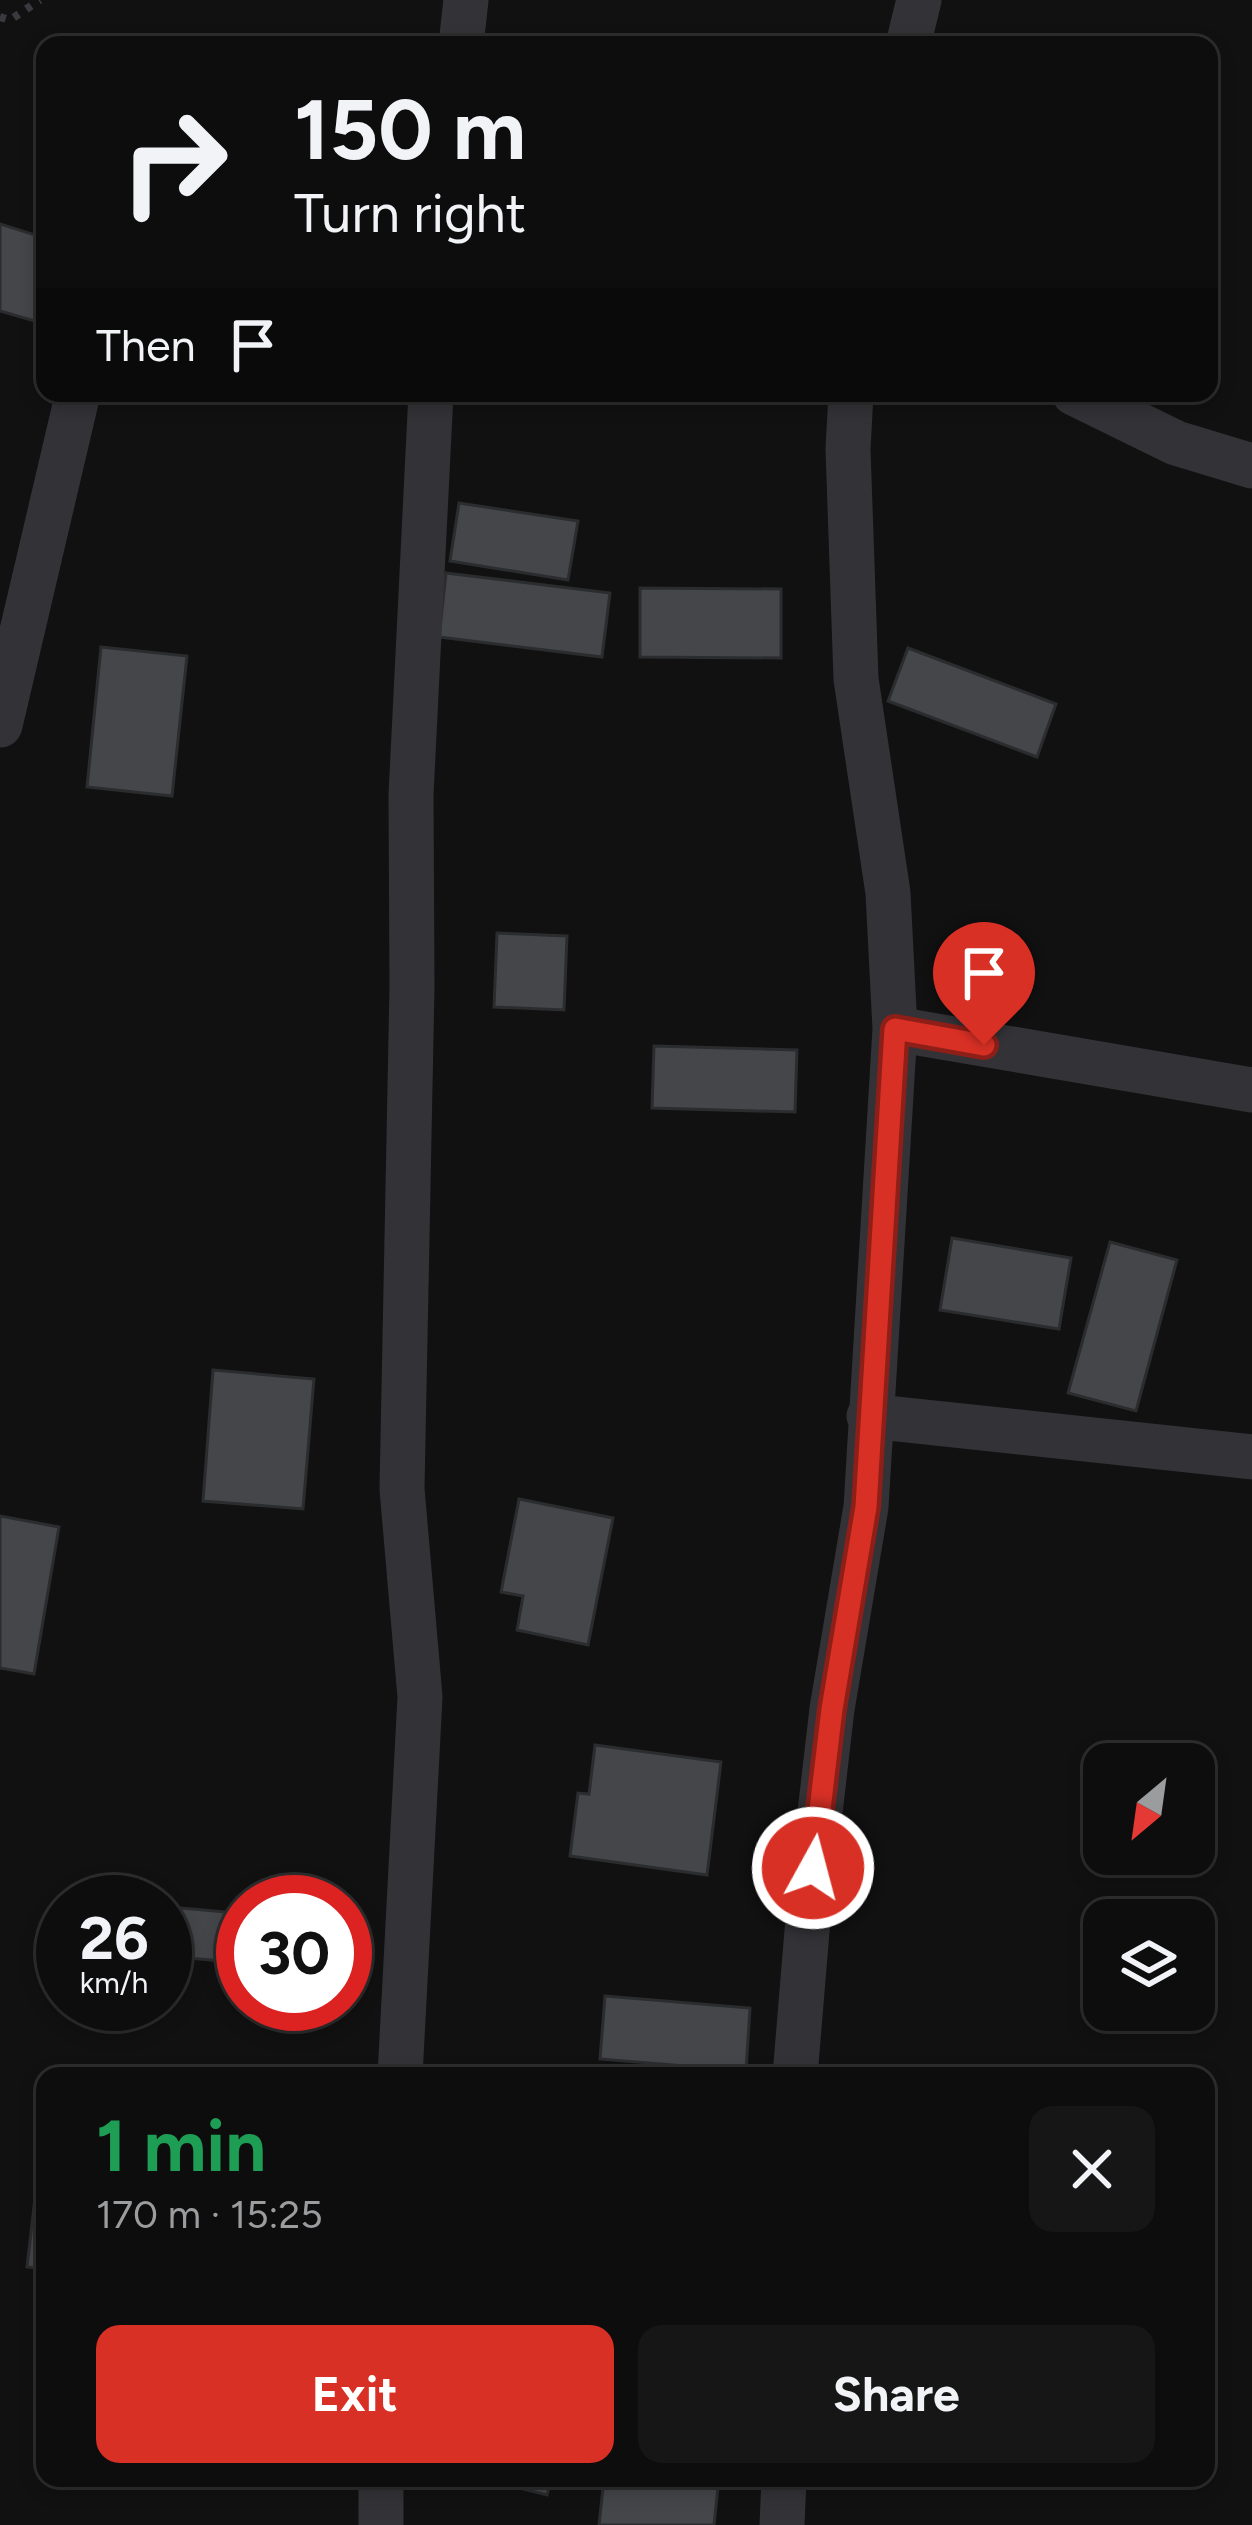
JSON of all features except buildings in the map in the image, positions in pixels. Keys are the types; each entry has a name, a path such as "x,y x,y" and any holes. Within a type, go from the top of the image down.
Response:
{"street":[{"path":"461,36 466,0"},
{"path":"910,36 920,0"},
{"path":"0,725 76,402"},
{"path":"400,2067 420,1697 402,1489 411,795 430,402"},
{"path":"796,2067 808,1907 832,1709 866,1507 895,1029 889,892 856,679 851,402"},
{"path":"1092,402 1175,443 1252,466"},
{"path":"895,1029 1252,1090"},
{"path":"869,1416 1252,1457"},
{"path":"381,2487 381,2525"},
{"path":"782,2525 784,2487"}],"path":[{"path":"0,16 10,20 40,0"}],"route":[{"path":"813,1868 832,1709 866,1507 895,1029 984,1045"}]}
